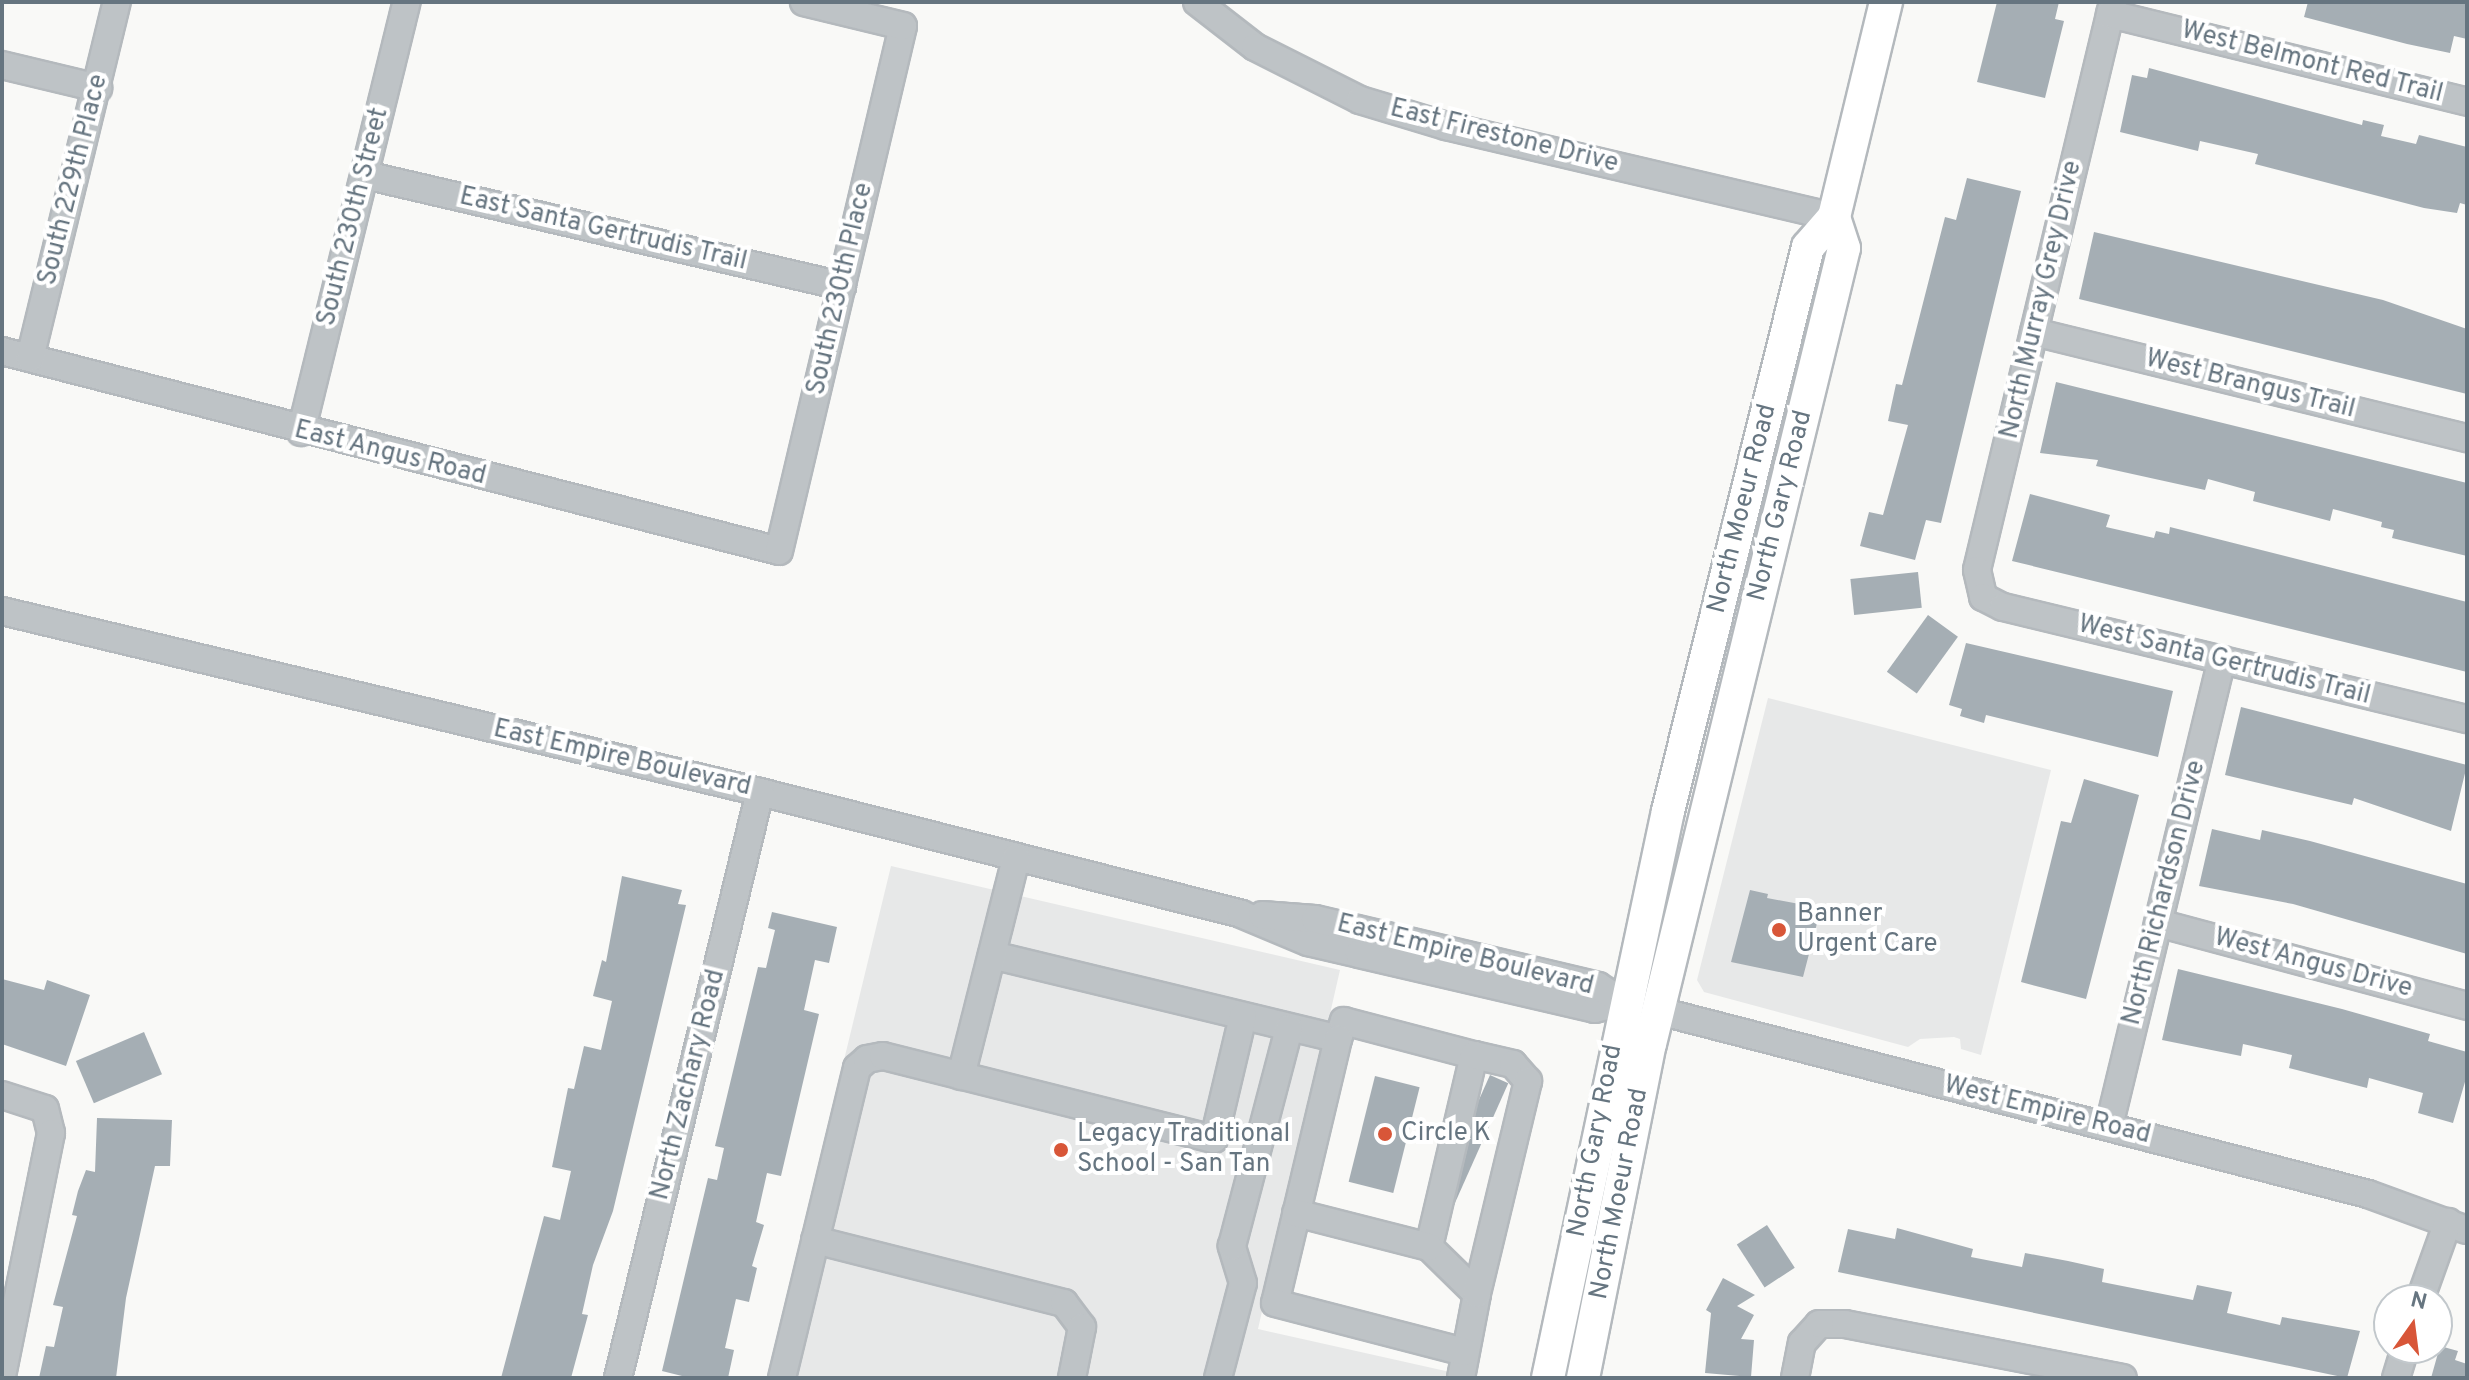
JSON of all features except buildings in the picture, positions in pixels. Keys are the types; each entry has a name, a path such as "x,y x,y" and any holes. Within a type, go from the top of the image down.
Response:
{"main road":[{"name":"North Gary Road","path":"1658,1011 1844,248 1834,217 1886,2"},
{"name":"North Moeur Road","path":"1668,811 1808,247 1834,217"},
{"name":"North Gary Road","path":"1548,1378 1624,1002 1668,811"},
{"name":"North Moeur Road","path":"1583,1378 1658,1011"}],"street":[{"name":"South 229th Place","path":"30,358 117,2"},
{"name":"South 230th Street","path":"301,432 407,2"},
{"name":"South 230th Place","path":"779,551 903,26 804,2"},
{"name":"East Firestone Drive","path":"1197,2 1255,47 1360,100 1446,126 1834,217"},
{"name":"West Belmont Red Trail","path":"2112,8 2467,102"},
{"name":"North Murray Grey Drive","path":"1983,597 1977,570 2112,8"},
{"path":"2,65 98,88"},
{"name":"East Santa Gertrudis Trail","path":"365,175 842,286"},
{"name":"West Brangus Trail","path":"2034,332 2467,438"},
{"name":"East Angus Road","path":"2,351 301,432 779,551"},
{"name":"West Santa Gertrudis Trail","path":"1983,597 2003,607 2467,719"},
{"name":"East Empire Boulevard","path":"2,611 760,792 1241,914 1315,919 1598,986 1624,1002"},
{"name":"North Richardson Drive","path":"2109,1126 2222,660"},
{"name":"North Zachary Road","path":"618,1378 760,792"},
{"path":"961,1076 1016,858"},
{"name":"West Angus Drive","path":"2158,923 2467,1006"},
{"path":"992,955 1338,1039"},
{"name":"West Empire Road","path":"1624,1002 2368,1194 2457,1226"},
{"path":"782,1378 857,1068 867,1059 883,1056 1214,1139 1243,1016"},
{"path":"1461,1378 1477,1294 1528,1081 1513,1064 1344,1021 1275,1303 1465,1352"},
{"path":"1218,1378 1243,1283 1232,1246 1289,1028"},
{"path":"1429,1247 1474,1055"},
{"path":"2,1095 45,1109 51,1133 2,1374"},
{"path":"1296,1213 1429,1247 1477,1294"},
{"path":"2428,1284 2457,1226"},
{"path":"815,1240 1064,1303 1082,1327 1072,1378"},
{"path":"1795,1378 1802,1343 1819,1324 1845,1324 2123,1378"}],"shaded area":[{"path":"1768,698 2051,770 1981,1055 1961,1049 1960,1039 1954,1037 1920,1039 1908,1047 1704,992 1697,980"},
{"name":"Legacy Traditional School - San Tan","path":"891,866 1340,970 1258,1329 1477,1378 767,1378"}],"place":[{"name":"Banner Urgent Care","path":"1779,930"},
{"name":"Circle K","path":"1385,1134"},
{"name":"Legacy Traditional School - San Tan","path":"1061,1150"}]}
